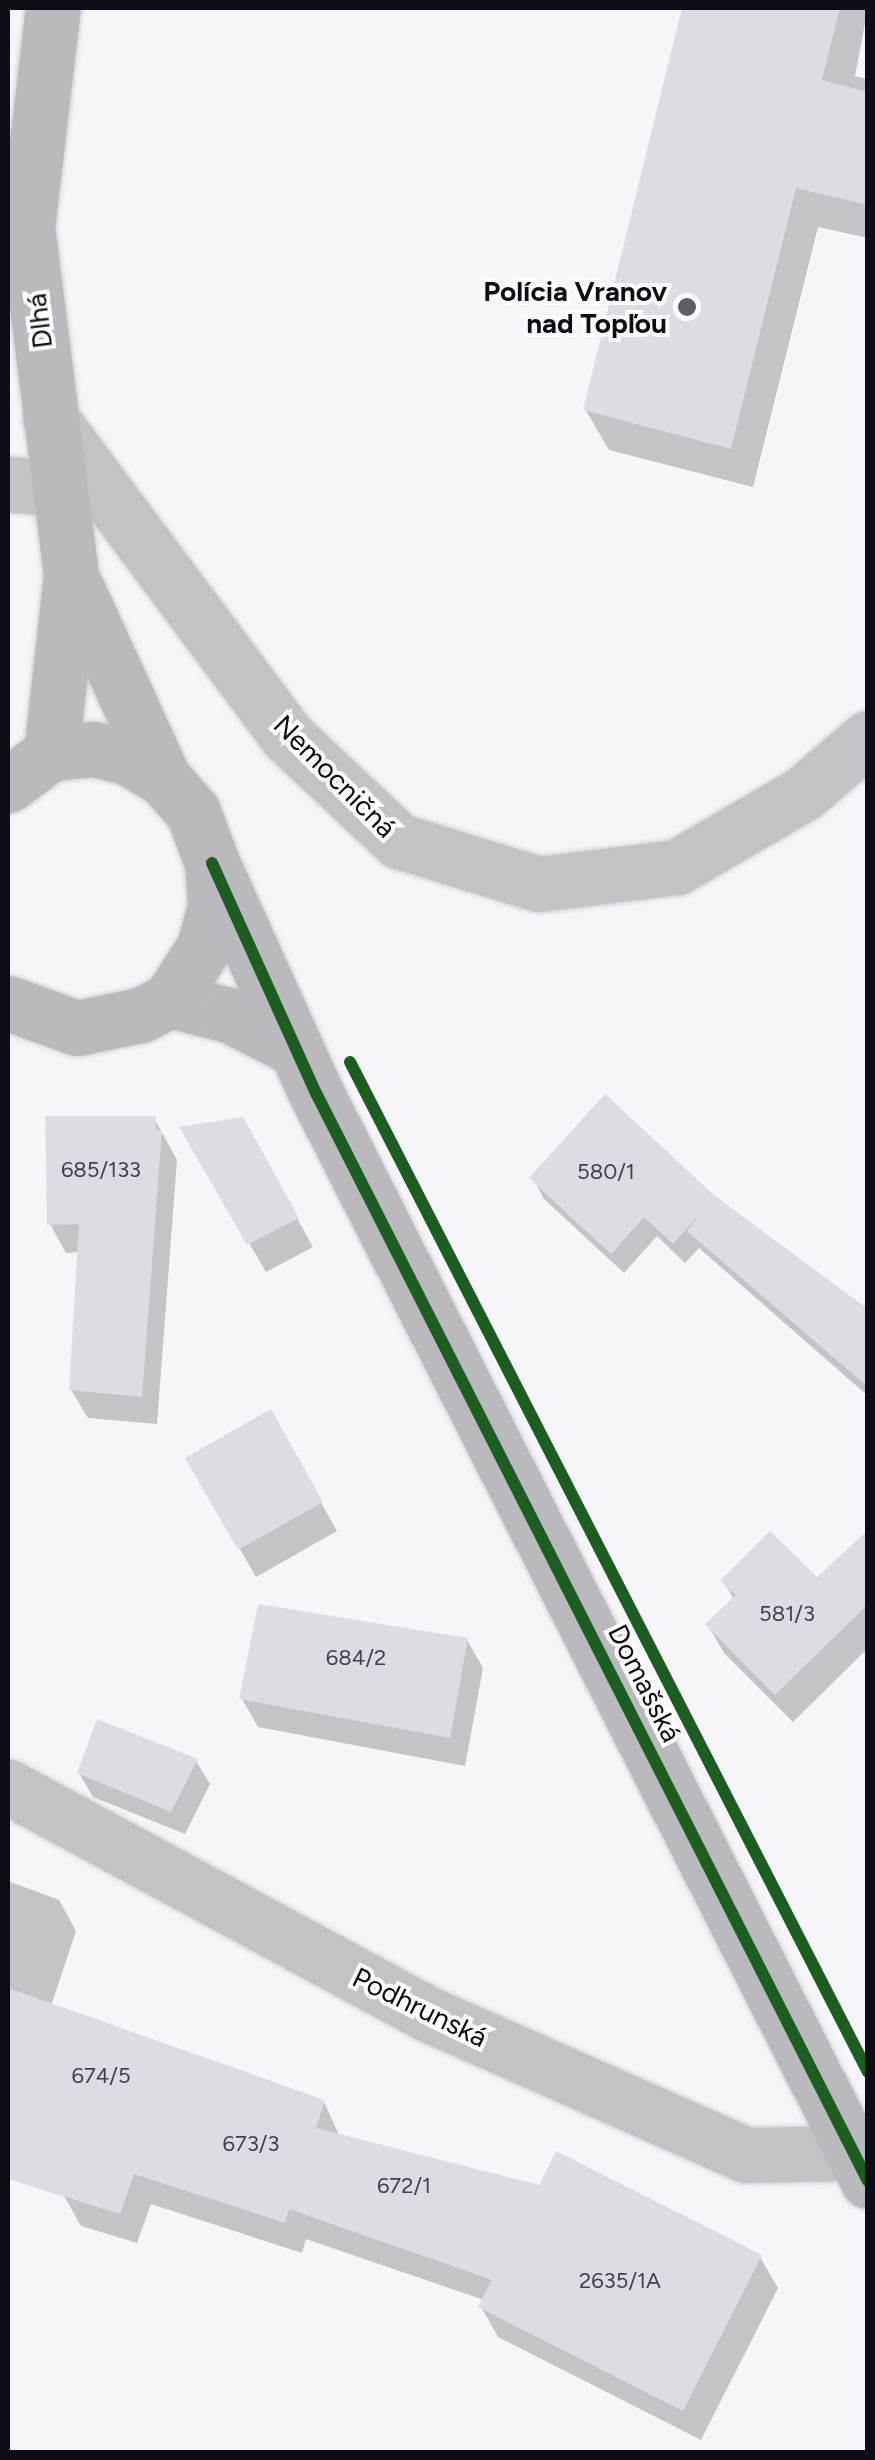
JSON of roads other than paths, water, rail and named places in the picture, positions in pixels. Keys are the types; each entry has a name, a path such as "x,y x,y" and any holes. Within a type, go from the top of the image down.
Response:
{"street":[{"name":"Dlhá","path":"53,8 27,228 71,575"},
{"path":"50,418 173,590"},
{"path":"8,484 62,489"},
{"path":"51,753 71,575 90,545 114,544 173,590"},
{"path":"71,575 164,779"},
{"name":"Nemocničná","path":"173,590 287,736 400,842 539,884 677,867 804,793 868,738"},
{"path":"8,786 51,753 93,748 127,756 164,779"},
{"name":"Domašská","path":"164,779 192,812 294,1048 861,2167"},
{"path":"170,1000 204,947 215,906 212,863"},
{"path":"20,1014 108,1025 170,1000 229,1014 294,1048"},
{"name":"Podhrunská","path":"8,1787 428,2014 746,2156 861,2167"}],"place":[{"name":"Polícia Vranov nad Topľou","path":"687,307"}]}
